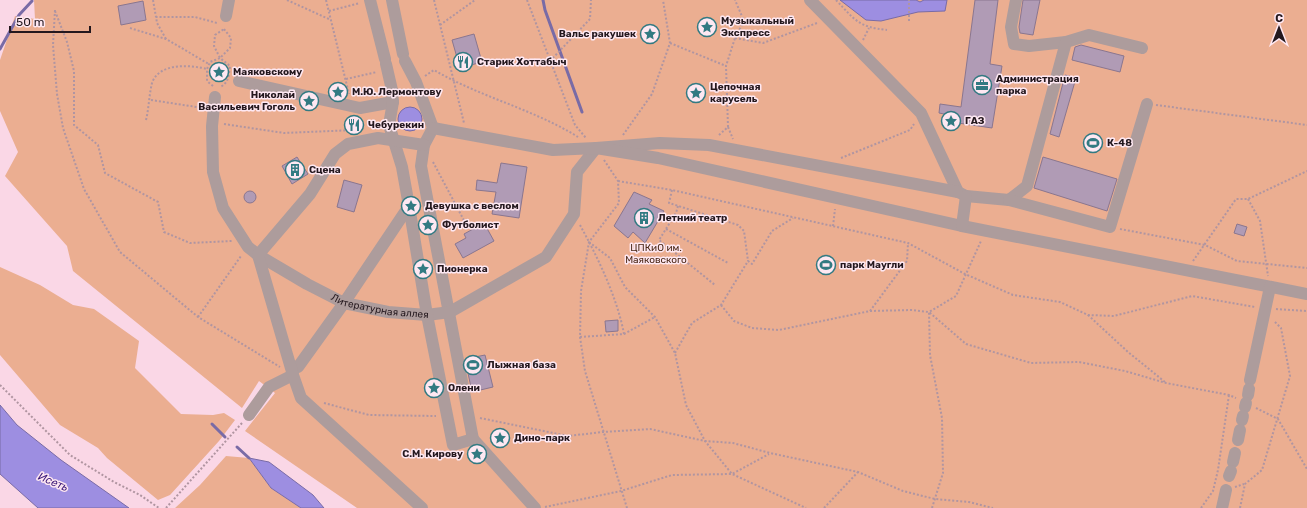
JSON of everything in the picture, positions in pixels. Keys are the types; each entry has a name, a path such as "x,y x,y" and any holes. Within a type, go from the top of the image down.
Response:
{"street":[{"path":"226,20 229,0"},
{"path":"370,0 386,64 393,102 389,125 402,168 446,416 453,445 473,439"},
{"path":"392,0 404,58 416,82 433,128 424,145 421,166 470,416 473,439 535,508"},
{"path":"810,0 921,113 962,194 962,226"},
{"path":"1016,0 1011,27 1014,44 1029,46 1066,42 1089,35 1142,48"},
{"path":"1009,200 1027,186 1066,42"},
{"path":"240,81 360,108 393,102"},
{"name":"Литературная аллея","path":"215,97 213,122 213,172 223,208 246,244 258,255 344,302 388,312 427,315 450,312 546,257 574,214 578,172 596,148"},
{"path":"433,128 553,150 660,143 709,145 823,165 962,194 1009,200 1110,227 1147,104"},
{"path":"422,508 301,398 295,371 258,255 310,194 335,154 348,144 378,138 424,145"},
{"path":"596,148 658,158 962,226 1307,294"},
{"path":"249,415 269,387 295,371 409,206"},
{"path":"1244,409 1264,308 1270,287"},
{"path":"1222,508 1226,490"}],"path":[{"path":"153,0 156,23 166,39"},
{"path":"287,0 331,20"},
{"path":"326,0 352,105"},
{"path":"328,11 370,0"},
{"path":"434,0 466,134"},
{"path":"440,25 475,0"},
{"path":"527,0 575,125 596,148 618,181 619,203 589,242 581,291 580,337 585,371 628,508"},
{"path":"550,61 590,19 592,0"},
{"path":"623,135 652,94 670,43 663,0"},
{"path":"709,145 728,127 726,66 735,38 744,21 735,0"},
{"path":"836,0 858,23 869,28 887,30"},
{"path":"909,0 909,21"},
{"path":"246,244 190,243 164,232 158,202 105,173 98,146 74,125 74,71 67,42 54,10 53,45 57,94 62,128 84,189 120,252 198,317 295,371"},
{"path":"156,17 195,17 226,20"},
{"path":"735,38 763,44 828,19"},
{"path":"130,28 166,39 209,64"},
{"path":"220,58 210,62 207,69 207,81 215,88 223,86 229,78 230,66 220,58 214,46 215,35 224,29 232,38 230,48 220,58"},
{"path":"670,43 726,66"},
{"path":"346,79 386,64"},
{"path":"146,120 152,82 161,72 180,65 197,66 207,69"},
{"path":"454,82 559,126 596,148"},
{"path":"150,100 214,109"},
{"path":"1147,104 1307,125"},
{"path":"823,165 910,130 921,113"},
{"path":"213,122 284,133 362,130"},
{"path":"424,145 468,228"},
{"path":"1186,271 1236,199 1248,199 1307,171"},
{"path":"618,181 672,190 908,243 965,274 1012,295 1060,302 1088,315 1128,352 1166,383"},
{"path":"672,190 669,203 738,224 744,231 748,261 721,305 692,323 675,353"},
{"path":"1248,199 1260,221 1270,287"},
{"path":"678,206 676,213 659,240 715,285"},
{"path":"833,226 836,206"},
{"path":"574,214 589,242 620,314 624,334"},
{"path":"748,261 752,264 772,231 793,217"},
{"path":"1110,227 1205,245 1237,261 1307,268"},
{"path":"666,229 728,263"},
{"path":"929,312 956,296 986,230"},
{"path":"589,242 610,258 625,286 655,317 675,353 686,405 705,441 732,474"},
{"path":"870,311 907,261 908,243"},
{"path":"198,317 246,244"},
{"path":"1088,315 1114,316 1192,296 1264,308 1307,311"},
{"path":"721,305 734,321 752,328 779,330 870,311 912,310 929,312 966,344 1031,363 1079,362 1125,371 1166,383 1229,394 1244,409 1278,419 1307,469"},
{"path":"1240,508 1245,484 1262,470 1290,376 1280,328 1264,308"},
{"path":"929,312 930,355 942,418 943,473 932,508"},
{"path":"580,337 624,334 655,317"},
{"path":"0,385 70,455 158,508"},
{"path":"1201,508 1213,491 1218,470 1229,394"},
{"path":"322,402 369,415 446,416"},
{"path":"166,508 249,415"},
{"path":"470,416 568,436 650,429 705,441 733,443 770,453 858,472 903,491 935,499 969,502 993,508"},
{"path":"732,474 770,453"},
{"path":"824,508 858,472"},
{"path":"542,508 622,491 672,475 732,474 806,508"}],"green space":[{"name":"ЦПКиО им. Маяковского","path":"34,0 1307,0 1307,508 357,508 245,431 275,393 259,381 242,408 73,271 67,246 5,176 18,152 0,111 0,60 15,16 35,19"},
{"path":"0,267 40,285 73,305 94,309 139,341 135,368 181,414 213,415 224,413 235,420 219,441 170,495 158,500 107,458 98,448 60,425 0,355"},
{"path":"226,456 249,458 271,488 301,508 175,508 200,485"}],"water":[{"path":"840,0 916,0 920,2 924,0 947,0 945,11 918,12 881,21 866,20"},
{"path":"410,107 415,108 421,114 421,124 415,130 410,131 405,130 399,124 398,119 399,114 405,108"},
{"name":"Исеть","path":"0,405 17,425 61,460 129,508 38,508 0,474"},
{"path":"249,458 269,462 313,495 324,508 301,508 271,488"}],"building":[{"name":"Администрация парка","path":"975,0 998,0 990,64 1002,66 992,128 958,123 959,117 939,113 940,104 961,107"},
{"path":"1023,0 1040,0 1033,35 1020,33 1019,27"},
{"path":"143,1 146,20 121,25 118,6"},
{"path":"474,34 482,62 460,68 452,40"},
{"path":"1081,45 1124,56 1120,72 1072,60 1075,47"},
{"path":"1065,75 1076,78 1059,137 1050,134"},
{"name":"Сцена","path":"297,157 308,174 292,184 282,166"},
{"path":"1043,157 1117,179 1107,211 1034,188"},
{"path":"501,163 527,167 519,218 492,214 496,192 476,190 477,180 497,183"},
{"path":"344,180 362,185 354,212 337,207"},
{"path":"252,191 255,192 255,202 248,203 245,202 244,195 245,192"},
{"name":"Летний театр","path":"634,192 652,200 649,204 664,211 645,243 633,232 628,238 614,226"},
{"path":"484,223 494,241 463,258 455,244 466,238 464,234"},
{"path":"1237,224 1247,227 1244,236 1234,233"},
{"path":"618,320 618,331 606,332 605,321"},
{"path":"485,355 493,387 472,392 465,359"}],"waterway":[{"path":"543,0 545,10 582,112"},
{"path":"0,49 19,15 32,1"},
{"path":"212,424 225,437"},
{"path":"237,447 249,458"}],"place":[{"name":"Музыкальный Экспресс","path":"707,27"},
{"name":"Вальс ракушек","path":"650,34"},
{"name":"Старик Хоттабыч","path":"463,62"},
{"name":"Маяковскому","path":"219,72"},
{"name":"Администрация парка","path":"982,85"},
{"name":"М.Ю. Лермонтову","path":"338,92"},
{"name":"Цепочная карусель","path":"696,93"},
{"name":"Николай Васильевич Гоголь","path":"309,101"},
{"name":"ГАЗ","path":"951,121"},
{"name":"Чебурекин","path":"354,125"},
{"name":"К-48","path":"1093,143"},
{"name":"Сцена","path":"295,170"},
{"name":"Девушка с веслом","path":"411,206"},
{"name":"Летний театр","path":"644,218"},
{"name":"Футболист","path":"428,225"},
{"name":"парк Маугли","path":"826,265"},
{"name":"Пионерка","path":"423,269"},
{"name":"Лыжная база","path":"473,365"},
{"name":"Олени","path":"434,388"},
{"name":"Дино-парк","path":"500,438"},
{"name":"С.М. Кирову","path":"477,454"}]}
